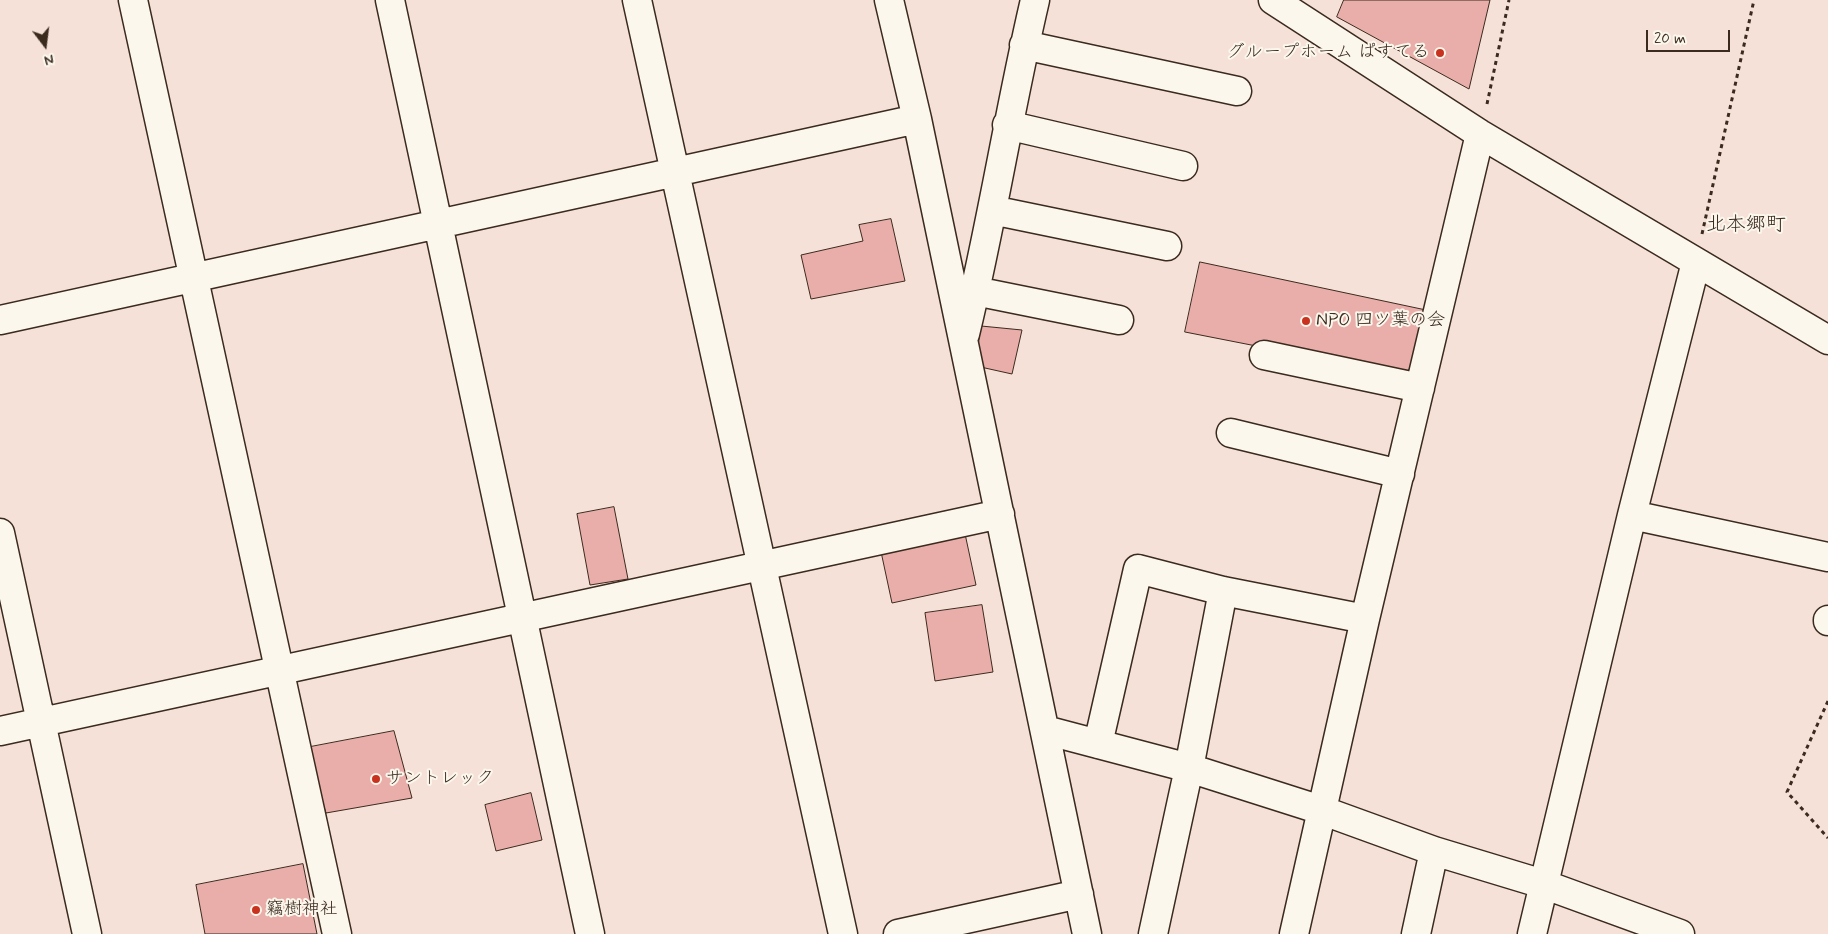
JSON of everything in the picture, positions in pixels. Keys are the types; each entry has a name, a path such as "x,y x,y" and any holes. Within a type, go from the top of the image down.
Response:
{"street":[{"path":"133,0 337,934"},
{"path":"390,0 590,934"},
{"path":"637,0 843,934"},
{"path":"889,0 917,119 1088,934"},
{"path":"963,340 975,291 1007,125 1035,0"},
{"path":"1273,0 1480,134 1828,340"},
{"path":"1024,45 1237,91"},
{"path":"0,320 917,119"},
{"path":"1007,125 1183,166"},
{"path":"1294,934 1365,619 1480,134"},
{"path":"992,210 1167,246"},
{"path":"1532,934 1632,515 1696,262"},
{"path":"975,291 1118,320"},
{"path":"1264,355 1420,388"},
{"path":"1231,432 1400,474"},
{"path":"0,731 1000,514"},
{"path":"1632,515 1828,556"},
{"path":"0,533 87,934"},
{"path":"1098,744 1138,569 1223,591 1365,619"},
{"path":"1153,934 1190,768 1223,591"},
{"path":"1045,730 1190,768 1321,810 1434,851 1543,884 1680,934"},
{"path":"1416,934 1434,851"},
{"path":"898,934 1079,894"}],"path":[{"path":"1480,134 1509,0"},
{"path":"1696,262 1754,0"},
{"path":"1828,701 1787,792 1828,838"}],"building":[{"name":"グループホーム ぱすてる","path":"1344,0 1490,0 1469,89 1337,17"},
{"path":"891,219 905,281 811,299 801,255 863,241 859,225"},
{"name":"NPO 四ツ葉の会","path":"1200,262 1426,310 1409,376 1185,332"},
{"path":"981,326 1022,330 1012,374 976,366"},
{"path":"614,507 628,579 590,585 577,514"},
{"path":"964,529 976,585 892,603 880,547"},
{"path":"982,605 993,672 935,681 925,613"},
{"path":"394,731 412,798 326,813 305,748"},
{"path":"531,793 542,840 496,851 485,805"},
{"name":"竊樹神社","path":"303,864 317,934 205,934 196,885"}],"place":[{"name":"グループホーム ぱすてる","path":"1440,53"},
{"name":"NPO 四ツ葉の会","path":"1306,321"},
{"name":"サントレック","path":"376,779"},
{"name":"竊樹神社","path":"256,910"}],"district":[{"name":"北本郷町","path":"1746,226"}]}
